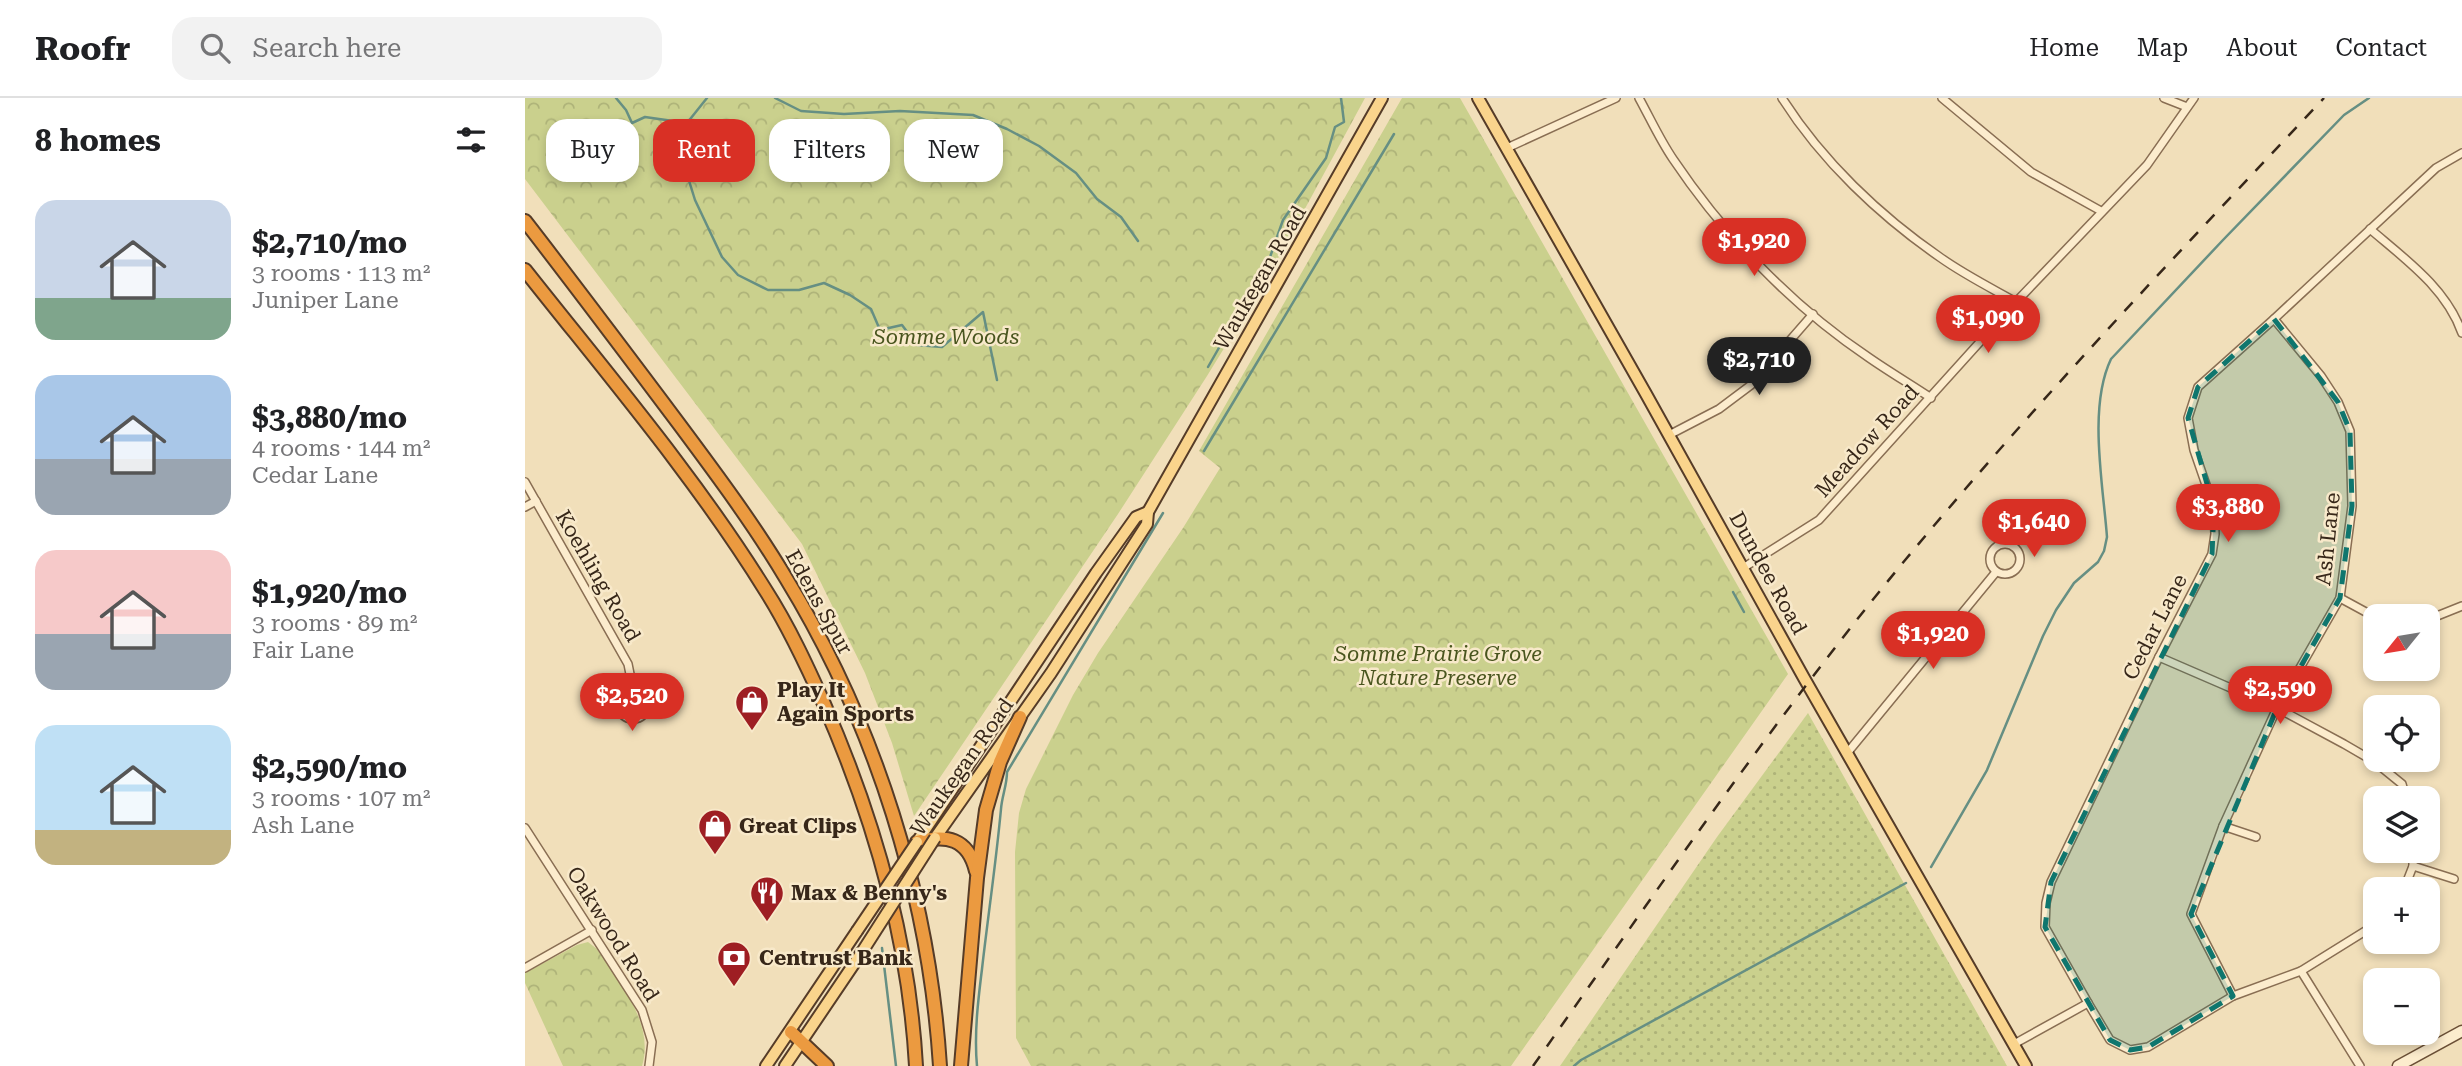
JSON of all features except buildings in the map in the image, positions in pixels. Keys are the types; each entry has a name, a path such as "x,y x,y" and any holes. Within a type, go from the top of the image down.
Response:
{"highway":[{"name":"Edens Spur","path":"525,221 723,484 787,579 837,674 885,791 910,880 936,1016 940,1066"},
{"name":"Edens Spur","path":"525,270 708,506 766,591 812,677 858,787 883,869 899,940 916,1066"},
{"path":"961,1066 977,878 986,810 1000,762 1020,718"},
{"path":"917,842 947,838 964,847 973,859 977,878"},
{"path":"791,1032 827,1066"}],"main road":[{"name":"Waukegan Road","path":"785,1066 935,838 1069,647 1147,524 1148,512 1383,98"},
{"name":"Dundee Road","path":"1478,98 1804,678 2027,1066"},
{"name":"Waukegan Road","path":"766,1066 1096,573 1136,517 1148,512"}],"street":[{"path":"1507,148 1616,98"},
{"path":"1639,98 1673,158 1721,221 1759,264 1813,314 1866,356 1931,398"},
{"path":"1782,98 1795,119 1841,173 1890,220 1942,259 2016,302"},
{"path":"1942,98 2031,172 2101,211"},
{"path":"2164,98 2187,107"},
{"name":"Meadow Road","path":"1743,568 1819,520 2016,302 2147,165 2194,98"},
{"name":"Cedar Lane","path":"2088,1003 2045,927 2046,903 2052,882 2159,656 2212,554 2215,534 2214,508 2193,450 2188,418 2198,387 2274,320 2436,168 2462,153"},
{"path":"2370,229 2407,260 2459,312 2462,333"},
{"path":"1669,435 1719,409 1751,385 1813,314"},
{"name":"Ash Lane","path":"2233,996 2191,914 2223,826 2277,708 2340,598 2352,506 2350,431 2338,402 2321,376 2274,320"},
{"name":"Koehling Road","path":"525,482 628,664 633,690"},
{"path":"525,507 536,500"},
{"path":"2005,544 2014,548 2019,556 2018,566 2006,574 1996,572 1991,564 1993,550 2005,544"},
{"path":"1848,752 1996,572"},
{"path":"2340,598 2363,610"},
{"path":"2440,615 2462,606"},
{"path":"2159,656 2277,708 2375,762 2403,786"},
{"name":"Koehling Road","path":"633,690 646,697 648,707 641,717 631,719 622,715 618,706 620,696 633,690"},
{"path":"2223,826 2256,837"},
{"name":"Oakwood Road","path":"525,828 642,1010 652,1042 649,1066"},
{"path":"2409,877 2413,866 2454,879"},
{"path":"525,968 592,930"},
{"path":"2014,1044 2088,1003 2109,1040 2130,1050 2148,1047 2233,996 2301,971 2363,932"},
{"path":"2301,971 2360,1066"},
{"path":"2398,1066 2462,1031"}],"highlighted area":[{"path":"2274,319 2338,402 2350,431 2352,506 2340,598 2277,708 2191,914 2233,996 2148,1047 2130,1050 2110,1040 2045,927 2051,882 2212,554 2214,508 2188,418 2198,387"}],"green space":[{"name":"Somme Woods","path":"525,98 1365,98 1269,275 1207,376 1118,514 914,816 892,743 865,673 802,544 525,179"},
{"name":"Somme Prairie Grove Nature Preserve","path":"1402,98 1460,98 1788,674 1511,1066 1031,1066 1016,1038 1015,852 1019,813 1026,789 1073,695 1098,653 1183,528 1220,468 1199,451"},
{"path":"1808,713 2007,1066 1560,1066 1717,837"},
{"path":"588,942 597,949 633,1004 644,1034 642,1066 563,1066 525,983 525,973 577,945"}],"waterway":[{"path":"616,98 632,123 645,117 659,119"},
{"path":"707,98 687,123 686,171 695,200 722,257 738,275 768,290 799,290 824,283 871,309 880,330 902,325 917,345 942,347 983,312 997,380"},
{"path":"775,98 801,111 844,114 900,111 973,115 1039,146 1076,173 1097,199 1121,217 1138,241"},
{"path":"1208,367 1269,260 1283,220 1326,158 1335,127 1344,122 1341,98"},
{"path":"1931,867 1987,770 2056,610 2074,583 2098,562 2104,551 2107,537 2100,470 2099,422 2104,378 2111,359 2344,115 2369,98"},
{"path":"1204,451 1394,134"},
{"path":"977,1066 979,993 1007,772 1163,513"},
{"path":"1733,592 1744,612"},
{"path":"1574,1066 1906,883"},
{"path":"882,948 896,1066"}],"railway":[{"path":"1533,1066 1669,873 1856,620 1956,500 2059,383 2324,98"}],"place":[{"name":"Play It Again Sports","path":"752,732"},
{"name":"Great Clips","path":"715,856"},
{"name":"Max & Benny's","path":"767,923"},
{"name":"Centrust Bank","path":"734,988"}]}
